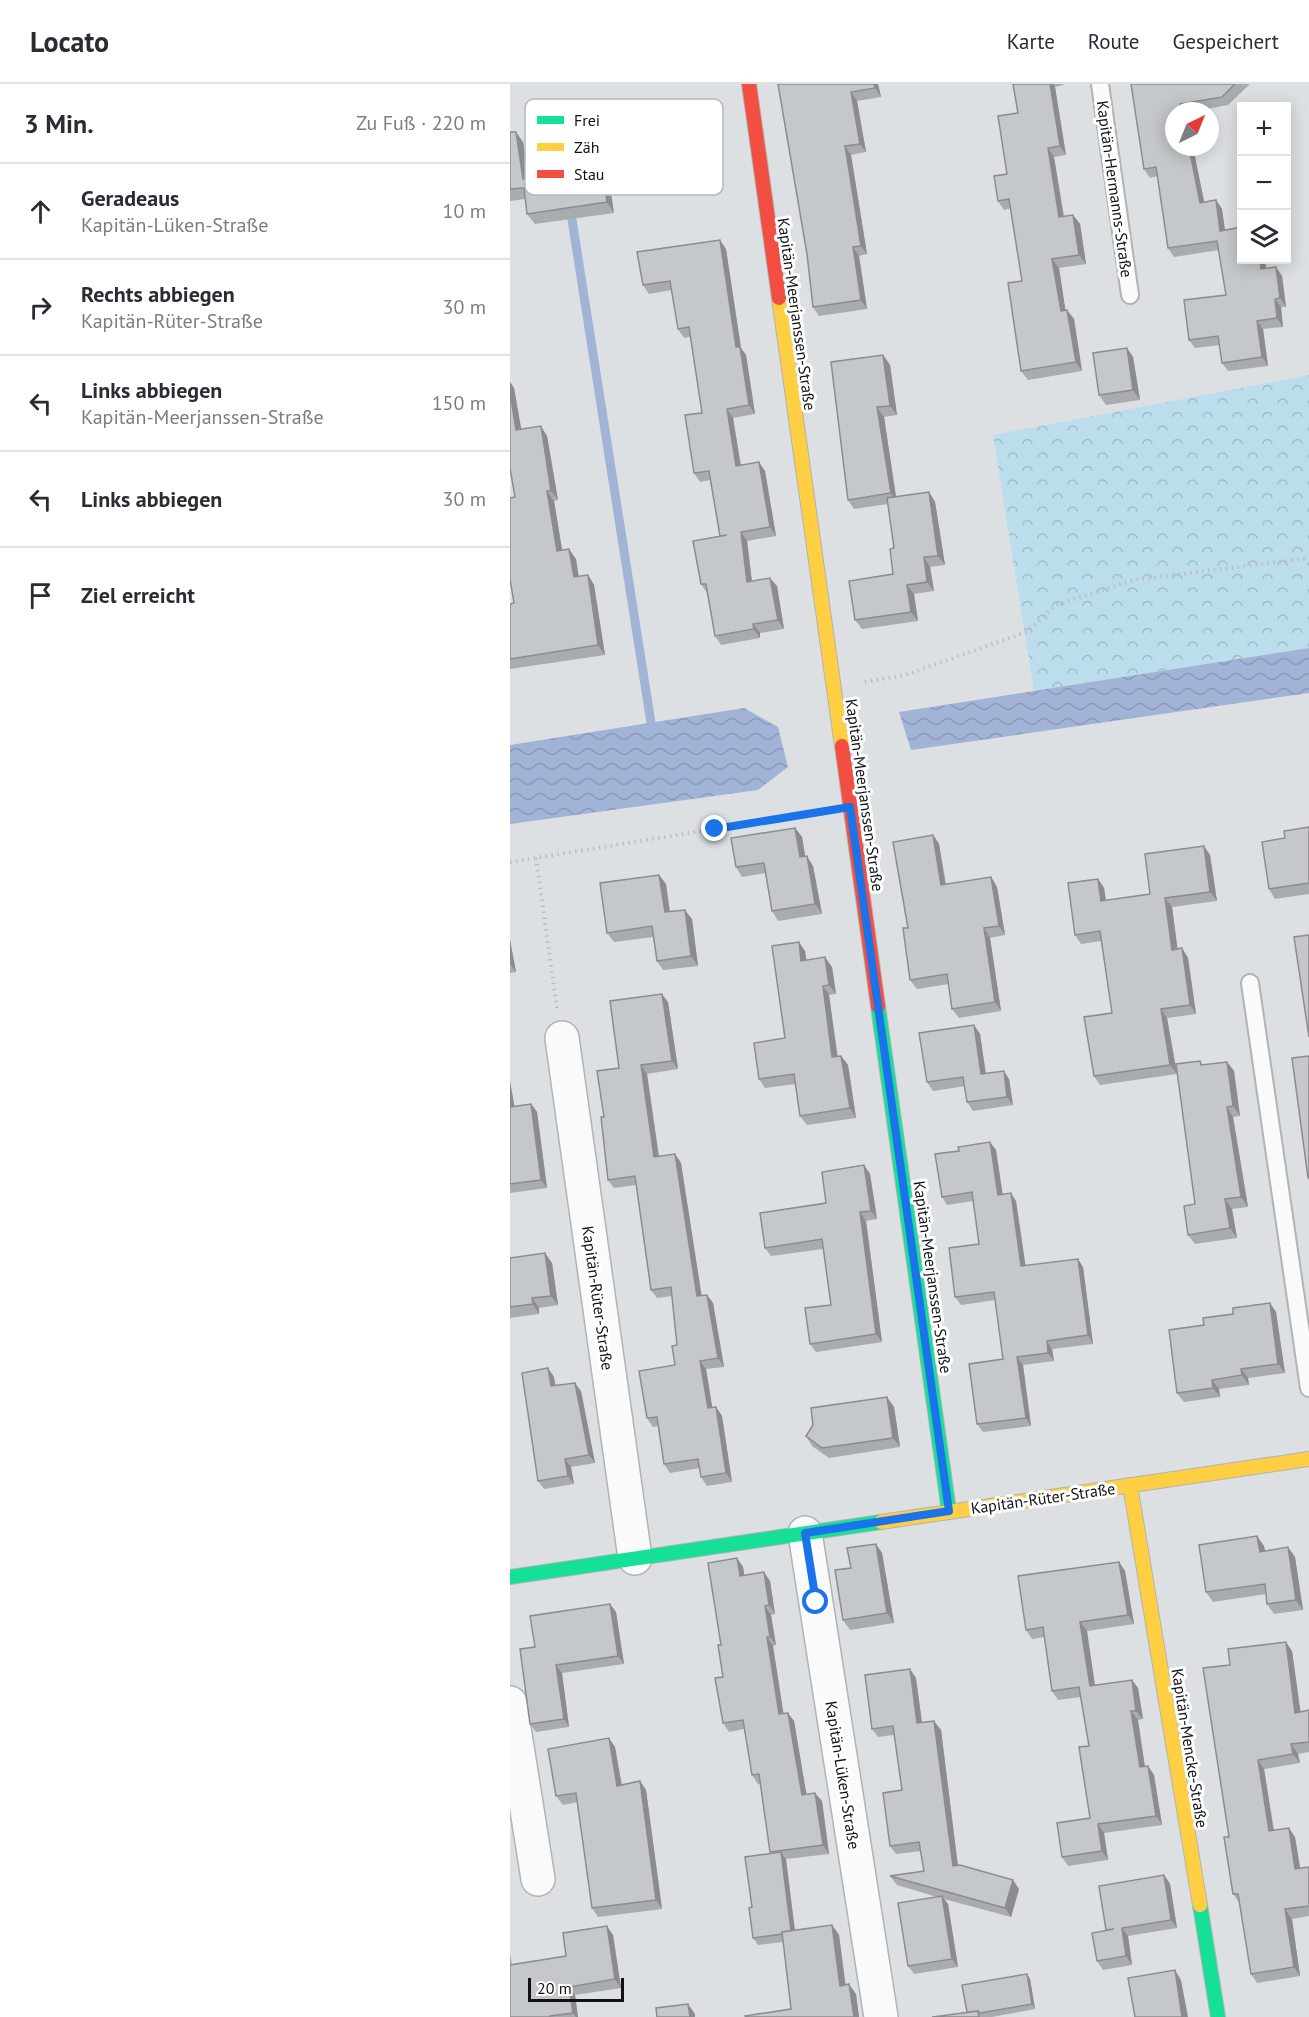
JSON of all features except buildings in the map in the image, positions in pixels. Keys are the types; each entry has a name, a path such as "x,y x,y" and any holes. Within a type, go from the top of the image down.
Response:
{"street":[{"name":"Kapitän-Meerjanssen-Straße","path":"748,84 949,1511"},
{"name":"Kapitän-Rüter-Straße","path":"562,1038 635,1558"},
{"name":"Kapitän-Rüter-Straße","path":"510,1576 1309,1459"},
{"name":"Kapitän-Mencke-Straße","path":"1130,1485 1218,2017"},
{"name":"Kapitän-Lüken-Straße","path":"805,1533 881,2017"},
{"path":"510,1703 538,1879"}],"lane":[{"name":"Kapitän-Hermanns-Straße","path":"1100,84 1130,295"},
{"path":"1250,983 1309,1388"}],"path":[{"path":"833,687 905,675 1027,632 1056,605 1134,580 1309,558"},
{"path":"510,862 850,807"},
{"path":"536,858 562,1038"}],"green space":[{"path":"1309,375 1309,648 1034,691 993,435"}],"water":[{"path":"1309,648 1309,693 911,750 899,712"},
{"path":"744,708 778,727 788,767 758,790 510,824 510,745"}],"waterway":[{"path":"570,207 651,723"}],"traffic: fast":[{"path":"878,1006 949,1511"},
{"path":"510,1577 881,1522"},
{"path":"1200,1905 1218,2017"}],"traffic: slow":[{"path":"779,298 842,746"},
{"path":"881,1522 1309,1459"},
{"path":"1130,1485 1200,1905"}],"traffic: jam":[{"path":"749,84 779,298"},
{"path":"842,746 878,1006"}],"route":[{"path":"715,829 850,807 949,1511 805,1533 816,1602"}]}
